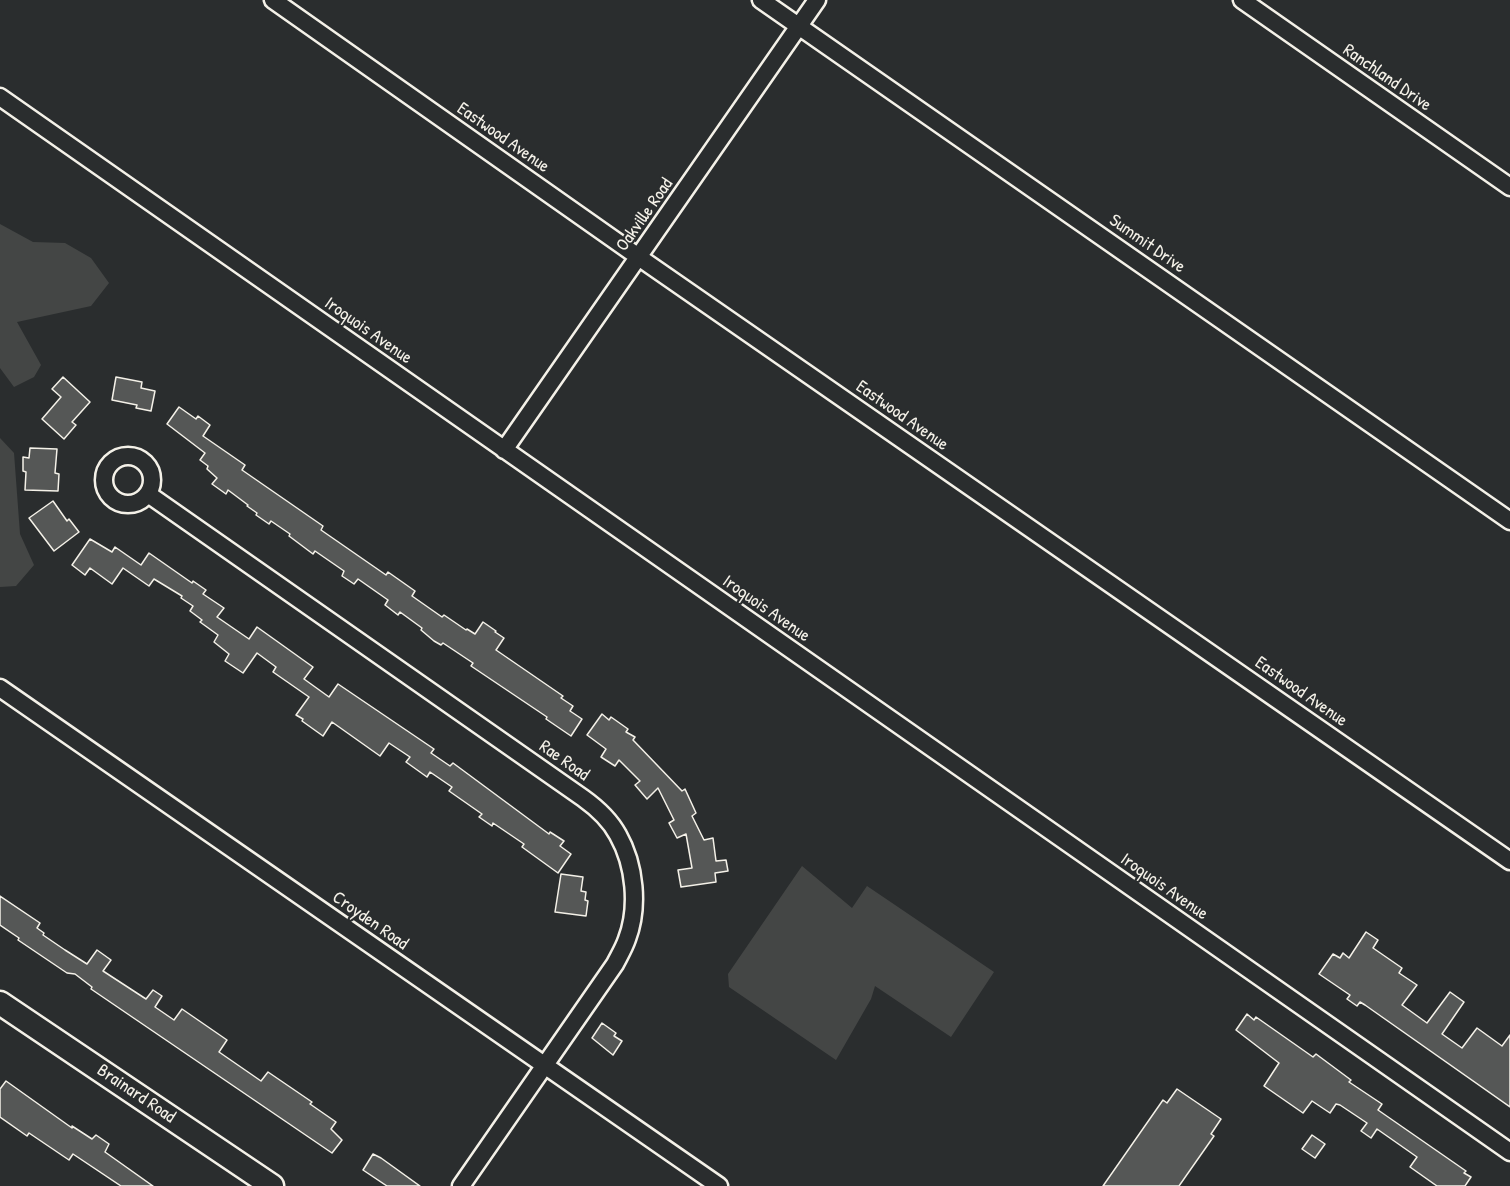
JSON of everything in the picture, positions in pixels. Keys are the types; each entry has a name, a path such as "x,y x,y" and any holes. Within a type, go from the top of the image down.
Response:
{"street":[{"name":"Eastwood Avenue","path":"273,0 639,258 1510,861"},
{"name":"Summit Drive","path":"761,0 1510,521"},
{"name":"Oakville Road","path":"504,450 817,0"},
{"name":"Ranchland Drive","path":"1242,0 1510,187"},
{"name":"Iroquois Avenue","path":"0,98 1510,1152"},
{"name":"Rae Road","path":"148,494 583,798 608,821 618,835 631,872 634,894 633,915 627,939 615,964 461,1186"},
{"name":"Croyden Road","path":"0,688 718,1186"},
{"name":"Brainard Road","path":"0,1003 272,1186"}],"shaded area":[{"path":"0,224 33,242 65,243 91,258 109,283 91,306 17,322 41,365 34,377 14,387 0,368"},
{"path":"0,438 14,453 20,534 34,565 16,586 0,587"},
{"path":"802,866 852,908 867,886 994,972 951,1037 875,986 871,999 836,1060 729,987 728,974"}],"building":[{"path":"63,377 90,402 72,422 76,425 64,439 42,419 61,397 52,389"},
{"path":"116,377 142,382 141,388 155,391 151,411 136,408 137,405 112,400"},
{"path":"179,407 196,419 198,416 210,425 203,436 245,465 242,470 323,526 321,530 386,575 388,572 415,591 412,596 442,617 444,615 475,634 483,622 496,631 504,638 496,650 563,696 561,698 573,706 570,711 582,719 571,736 546,719 547,717 471,666 473,663 443,643 441,645 434,641 421,630 422,628 400,612 398,615 385,605 388,600 358,579 354,584 342,576 344,571 315,551 313,554 271,521 269,524 256,515 257,513 228,490 226,494 212,484 217,478 200,460 205,453 167,424"},
{"path":"30,448 57,449 55,473 59,474 58,491 25,490 26,472 23,471 23,457 29,458"},
{"path":"53,501 67,521 69,519 79,532 54,551 29,518"},
{"path":"90,539 112,552 115,547 141,565 149,553 192,583 193,581 206,590 203,594 224,608 217,617 249,639 257,627 313,667 304,679 329,697 338,684 434,749 431,753 450,766 453,763 549,834 550,832 564,841 560,846 571,854 558,873 522,847 524,844 493,823 492,826 479,817 482,814 449,791 452,787 430,772 427,777 406,762 410,757 389,743 380,756 332,722 323,736 296,715 309,697 273,672 276,667 257,653 243,673 225,661 229,654 214,642 218,635 200,622 202,620 190,611 193,606 181,598 182,596 154,579 149,586 123,568 112,584 90,568 85,575 72,565"},
{"path":"602,714 609,720 611,717 628,729 626,732 635,737 633,740 682,791 685,789 696,813 692,816 704,840 713,838 716,861 726,860 728,871 715,873 716,882 681,887 678,870 692,868 686,834 677,838 669,823 674,820 658,788 647,799 635,785 640,781 619,760 615,766 601,757 606,749 587,735"},
{"path":"561,874 583,877 581,891 586,892 585,900 588,901 586,916 555,912"},
{"path":"0,896 40,923 37,928 44,933 43,935 87,964 97,950 111,960 103,971 146,999 153,990 162,996 155,1007 174,1020 182,1009 227,1040 219,1052 261,1081 268,1072 312,1102 310,1104 336,1122 331,1129 342,1140 332,1153 91,989 92,987 75,974 67,973 18,940 19,938 0,925"},
{"path":"1366,932 1378,940 1373,948 1402,968 1399,973 1417,985 1402,1005 1427,1023 1450,992 1464,1002 1442,1034 1462,1048 1477,1028 1502,1046 1510,1035 1510,1107 1365,1005 1360,1002 1357,1006 1347,999 1350,995 1319,974 1333,954 1340,958 1343,953 1349,958"},
{"path":"1247,1014 1254,1020 1256,1017 1313,1057 1316,1054 1351,1080 1349,1082 1382,1104 1378,1110 1466,1171 1464,1173 1471,1177 1465,1186 1437,1186 1410,1167 1417,1157 1377,1129 1371,1138 1361,1131 1367,1123 1340,1105 1336,1104 1330,1113 1312,1101 1303,1113 1264,1086 1279,1063 1236,1030"},
{"path":"602,1023 616,1033 614,1036 622,1041 613,1055 592,1038"},
{"path":"6,1081 72,1128 72,1126 92,1139 96,1135 109,1144 105,1152 153,1186 121,1186 73,1154 69,1160 29,1133 27,1136 0,1117 0,1089"},
{"path":"1177,1089 1221,1119 1211,1134 1214,1136 1179,1186 1103,1186 1163,1100 1167,1103"},
{"path":"1312,1135 1325,1144 1315,1158 1302,1149"},
{"path":"373,1154 420,1186 387,1186 363,1170"}]}
